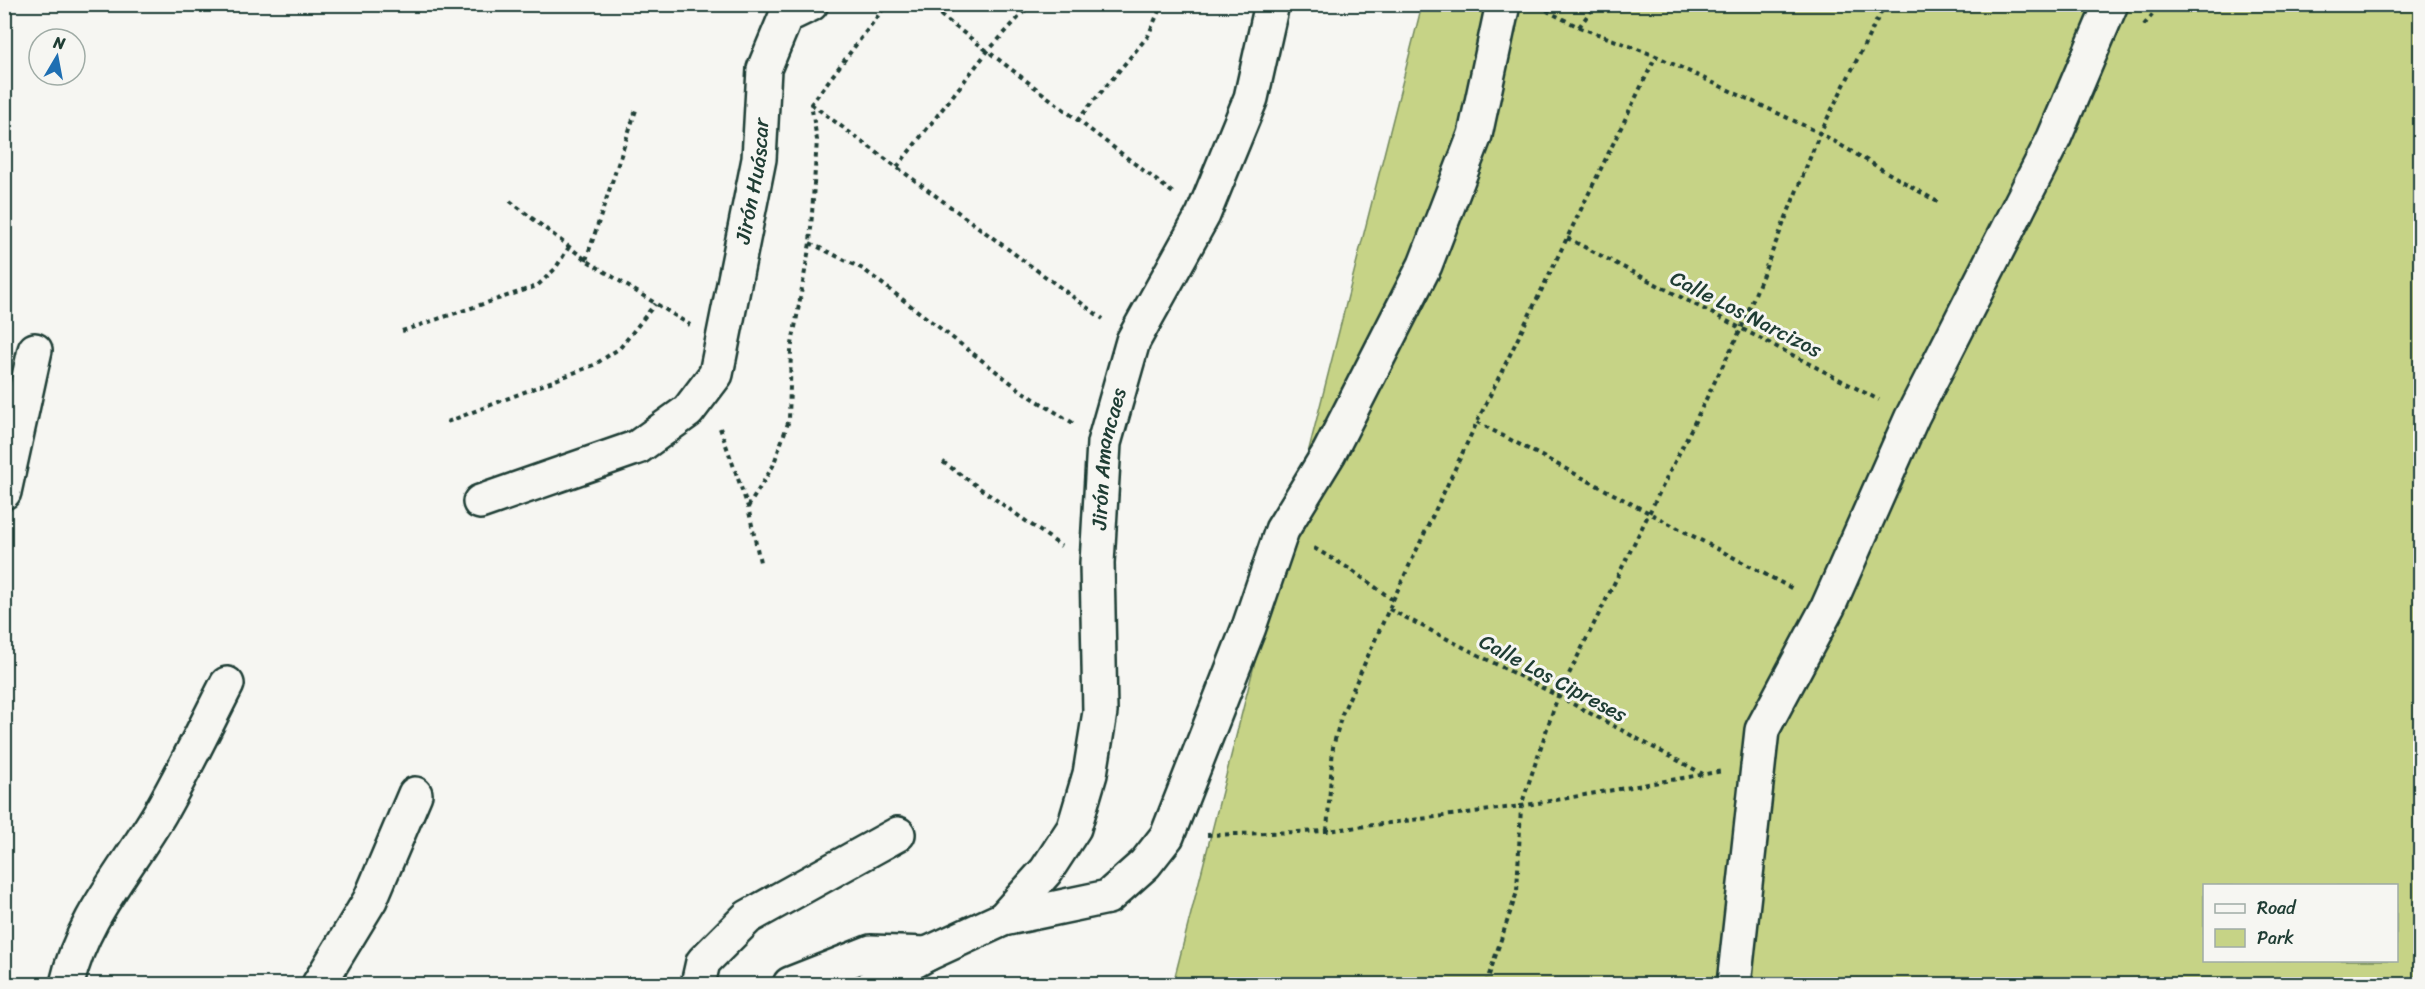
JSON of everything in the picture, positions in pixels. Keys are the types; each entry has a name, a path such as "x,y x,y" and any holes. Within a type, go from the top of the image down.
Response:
{"street":[{"name":"Jirón Huáscar","path":"718,359 759,159 764,69 786,16 811,4"},
{"name":"Jirón Amancaes","path":"1003,919 1046,871 1074,828 1090,774 1100,712 1097,562 1104,443 1133,341 1203,215 1251,98 1272,4"},
{"path":"874,984 927,954 1003,919 1108,897 1145,864 1167,836 1249,627 1282,530 1329,453 1425,265 1475,135 1503,4"},
{"path":"1734,984 1762,730 1828,607 1912,417 2054,138 2111,4"},
{"path":"4,492 35,350"},
{"path":"480,502 638,447 688,411 718,359"},
{"path":"67,984 72,960 105,896 159,814 227,684"},
{"path":"319,984 370,900 416,794"},
{"path":"698,984 703,962 748,917 898,834"},
{"path":"790,984 871,952 927,954"}],"path":[{"path":"748,507 773,466 789,420 790,350 810,243 817,140 811,104 887,4"},
{"path":"926,4 1203,215"},
{"path":"897,167 987,52 1031,4"},
{"path":"1077,121 1148,36 1162,4"},
{"path":"1540,4 1549,12 1579,27 1656,56 1820,133 1941,204"},
{"path":"1579,27 1596,4"},
{"path":"1486,984 1491,976 1516,892 1521,806 1558,696 1741,328 1820,133 1885,4"},
{"path":"1327,831 1333,747 1342,714 1477,422 1656,56"},
{"path":"811,104 1133,341"},
{"path":"586,260 636,110"},
{"path":"510,201 586,260 655,304 718,359 717,418 748,507 760,562"},
{"name":"Calle Los Narcizos","path":"1567,238 1912,417"},
{"path":"810,243 863,269 1023,392 1104,443"},
{"path":"402,331 537,286 555,269 569,247"},
{"path":"447,422 594,365 620,348 655,304"},
{"path":"1477,422 1828,607"},
{"path":"943,462 1059,546 1097,562"},
{"path":"1282,530 1350,569 1393,600"},
{"name":"Calle Los Cipreses","path":"1389,609 1703,774"},
{"path":"1167,836 1327,831 1521,806 1758,765"}],"green space":[{"path":"1422,5 2420,5 2420,984 1173,984"}]}
